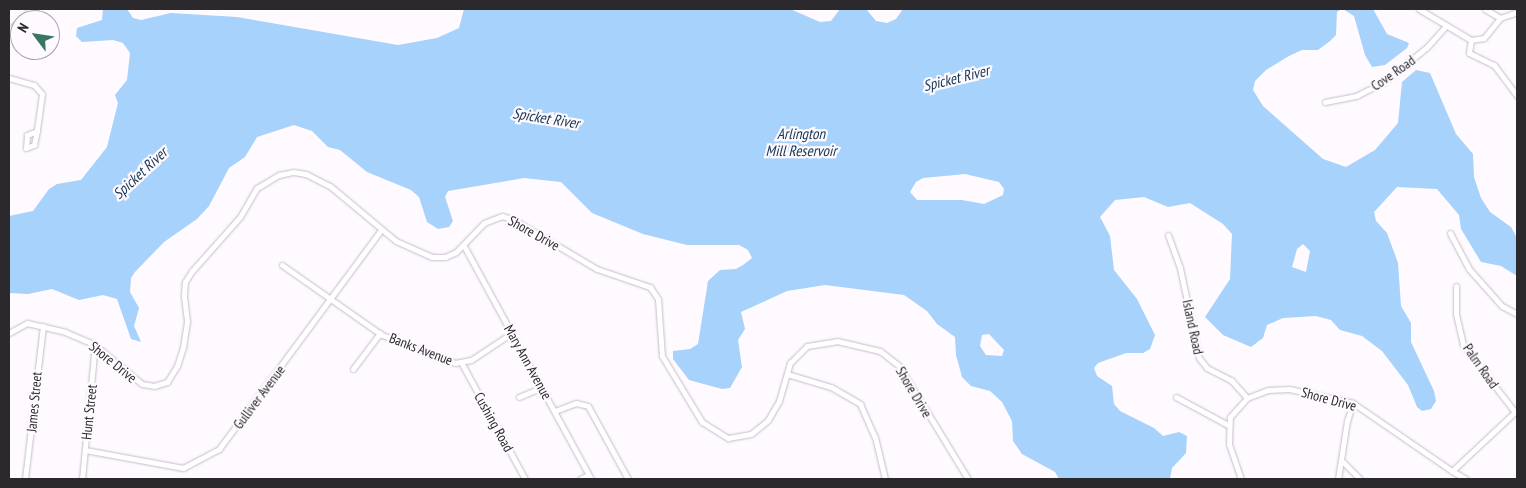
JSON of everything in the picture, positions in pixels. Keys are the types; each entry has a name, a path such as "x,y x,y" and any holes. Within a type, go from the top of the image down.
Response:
{"street":[{"path":"1419,9 1477,42 1489,35 1500,18 1517,12"},
{"path":"1485,9 1500,18"},
{"name":"Cove Road","path":"1328,102 1356,96 1384,82 1427,48 1446,26"},
{"path":"1471,40 1469,53 1494,65 1517,96"},
{"path":"9,78 34,85 42,94 37,131"},
{"name":"Shore Drive","path":"9,333 20,324 43,326 96,345 142,384 154,386 167,382 180,360 186,334 185,282 240,217 257,188 280,175 293,172 318,180 346,198 381,230 413,251 432,257 445,257 464,246 489,219 508,217 596,269 650,287 658,299 662,356 697,415 724,437 740,438 763,425 776,408 787,374 798,352 820,342 856,344 888,355 899,366 968,479"},
{"name":"Gulliver Avenue","path":"85,450 183,468 212,453 224,443 332,301 381,230"},
{"path":"1450,233 1469,269 1502,306 1517,314"},
{"name":"Island Road","path":"1168,236 1180,268 1199,358 1207,368 1231,380 1247,398"},
{"name":"Mary Ann Avenue","path":"464,246 590,477"},
{"name":"Banks Avenue","path":"282,265 380,333 462,364 512,332"},
{"name":"Palm Road","path":"1456,286 1456,314 1463,345 1516,411"},
{"name":"James Street","path":"26,479 43,326"},
{"path":"353,369 380,333"},
{"name":"Hunt Street","path":"82,479 96,345"},
{"name":"Cushing Road","path":"462,364 525,479"},
{"path":"787,374 831,387 860,404 875,437 885,479"},
{"path":"519,397 542,387"},
{"name":"Shore Drive","path":"1228,425 1230,417 1247,398 1268,390 1289,389 1354,403 1466,479"},
{"path":"1176,397 1228,425 1229,444 1241,479"},
{"path":"555,411 576,403 584,404 590,409 628,479"},
{"path":"1338,479 1342,461 1346,421 1354,403"},
{"path":"1452,471 1516,411"},
{"path":"1342,461 1360,479"},
{"path":"580,479 590,477"}],"water":[{"name":"Arlington Mill Reservoir","path":"103,9 127,9 133,18 141,20 171,13 237,17 398,45 437,38 459,28 464,9 790,9 820,22 831,21 840,9 866,9 876,21 887,23 896,19 903,9 1341,9 1337,12 1336,35 1330,41 1318,50 1302,50 1289,56 1266,70 1255,81 1253,90 1263,106 1323,159 1346,167 1375,150 1398,123 1402,82 1416,70 1430,73 1456,134 1473,154 1474,177 1481,198 1490,212 1511,227 1517,238 1517,276 1501,266 1481,262 1461,229 1459,215 1437,189 1397,187 1374,212 1376,221 1387,233 1398,263 1401,306 1411,323 1411,342 1434,391 1436,401 1431,409 1422,411 1417,407 1408,385 1382,351 1362,336 1340,330 1331,320 1316,316 1283,318 1267,325 1263,338 1251,347 1223,335 1205,317 1230,279 1232,234 1223,224 1190,203 1168,207 1144,197 1115,200 1100,217 1110,236 1114,270 1137,299 1155,335 1150,349 1143,353 1126,353 1098,363 1094,368 1097,376 1112,386 1114,404 1120,411 1154,428 1163,436 1179,432 1187,436 1186,453 1172,468 1170,479 1059,479 1055,472 1022,454 1013,441 1012,421 1002,402 990,391 971,386 962,377 956,355 955,337 937,324 927,311 904,295 825,285 787,291 741,312 745,329 738,340 742,367 730,388 722,389 689,380 673,359 673,351 690,349 698,344 708,281 720,270 736,269 743,265 752,258 748,250 739,245 687,245 643,234 592,213 561,182 524,178 448,191 445,197 453,221 449,227 438,229 427,222 419,197 411,190 367,172 340,150 328,147 312,131 294,125 257,137 245,157 229,168 209,206 197,219 164,242 135,272 131,278 130,292 139,308 134,326 141,342 131,339 117,299 103,295 79,300 52,289 28,294 9,293 9,216 33,211 49,189 57,184 81,180 107,147 118,103 115,95 127,80 130,53 123,43 113,40 82,42 76,36 77,28 102,20","holes":["965,174 999,182 1004,189 1003,195 984,204 962,200 917,200 910,192 916,182 923,178","1303,244 1310,251 1306,272 1292,267 1297,249","989,334 1004,350 1002,356 986,355 980,346 982,335"]},
{"path":"1343,9 1373,9 1387,34 1409,43 1407,48 1385,65 1372,67 1365,55 1354,16"}],"water label":[{"name":"Spicket River","path":"956,78"},
{"name":"Spicket River","path":"546,118"},
{"name":"Spicket River","path":"140,173"}]}
